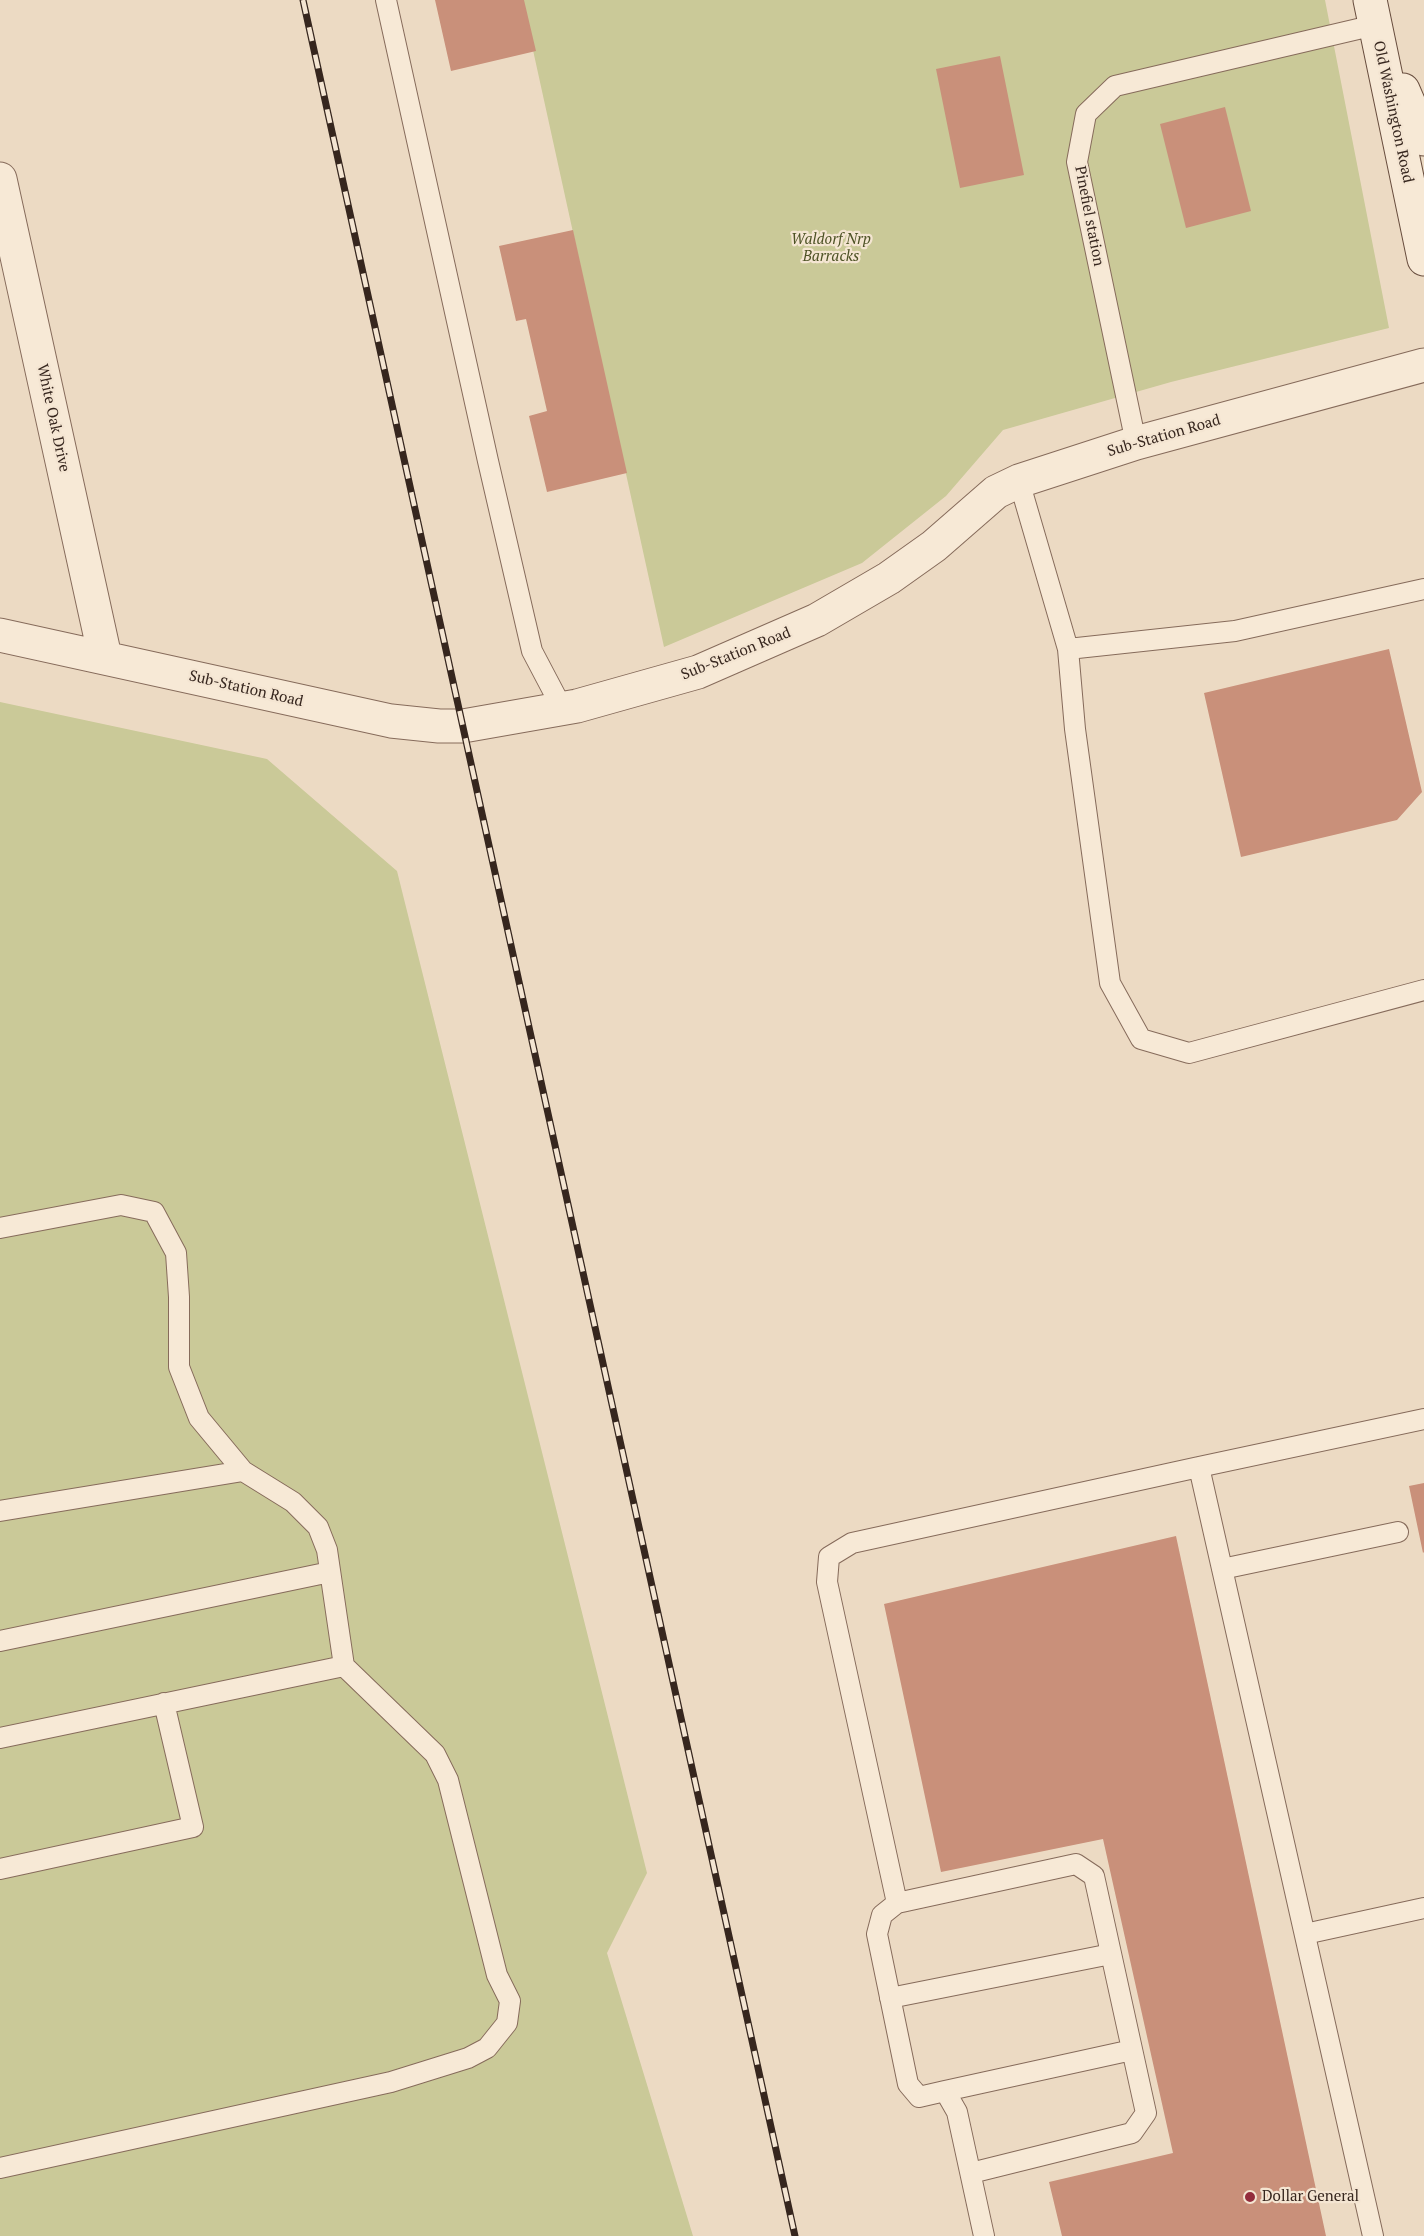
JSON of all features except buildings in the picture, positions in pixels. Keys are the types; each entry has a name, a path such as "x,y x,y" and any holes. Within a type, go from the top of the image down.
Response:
{"street":[{"path":"1372,13 1424,139"},
{"name":"Old Washington Road","path":"1372,13 1424,259"},
{"name":"White Oak Drive","path":"0,179 105,657"},
{"name":"Sub-Station Road","path":"0,635 391,721 463,726 577,706 698,672 817,620 889,578 934,546 996,492 1019,481 1136,442 1424,365"}],"lane":[{"path":"386,0 532,651 562,708"},
{"name":"Pinefiel station","path":"1136,442 1077,162 1086,114 1115,86 1372,13"},
{"path":"1019,481 1068,649 1075,729 1110,983 1142,1039 1189,1053 1424,990"},
{"path":"1068,649 1235,631 1424,589"},
{"path":"0,1228 121,1205 154,1212 176,1253 179,1297 179,1368 199,1418 243,1471 292,1502 318,1527 327,1550 344,1666 435,1754 448,1780 497,1975 510,2001 507,2024 488,2048 468,2058 391,2082 0,2168"},
{"path":"897,1903 827,1582 829,1557 852,1543 1424,1419"},
{"path":"1199,1467 1373,2236"},
{"path":"0,1511 243,1471"},
{"path":"1222,1569 1398,1532"},
{"path":"0,1641 330,1572"},
{"path":"0,1738 344,1666"},
{"path":"0,1869 194,1827 164,1703"},
{"path":"971,2173 1132,2133 1146,2113 1094,1876 1076,1864 897,1903 882,1915 877,1934 908,2084 920,2097 1132,2050"},
{"path":"1305,1934 1424,1908"},
{"path":"890,1998 1111,1954"},
{"path":"945,2091 957,2112 984,2236"}],"green space":[{"name":"Waldorf Nrp Barracks","path":"522,0 1325,0 1389,328 1171,382 1003,430 946,496 862,563 664,647"},
{"path":"0,702 267,759 397,871 647,1873 607,1953 693,2236 0,2236"}],"railway":[{"path":"303,0 795,2236"}],"place":[{"name":"Dollar General","path":"1250,2197"}]}
